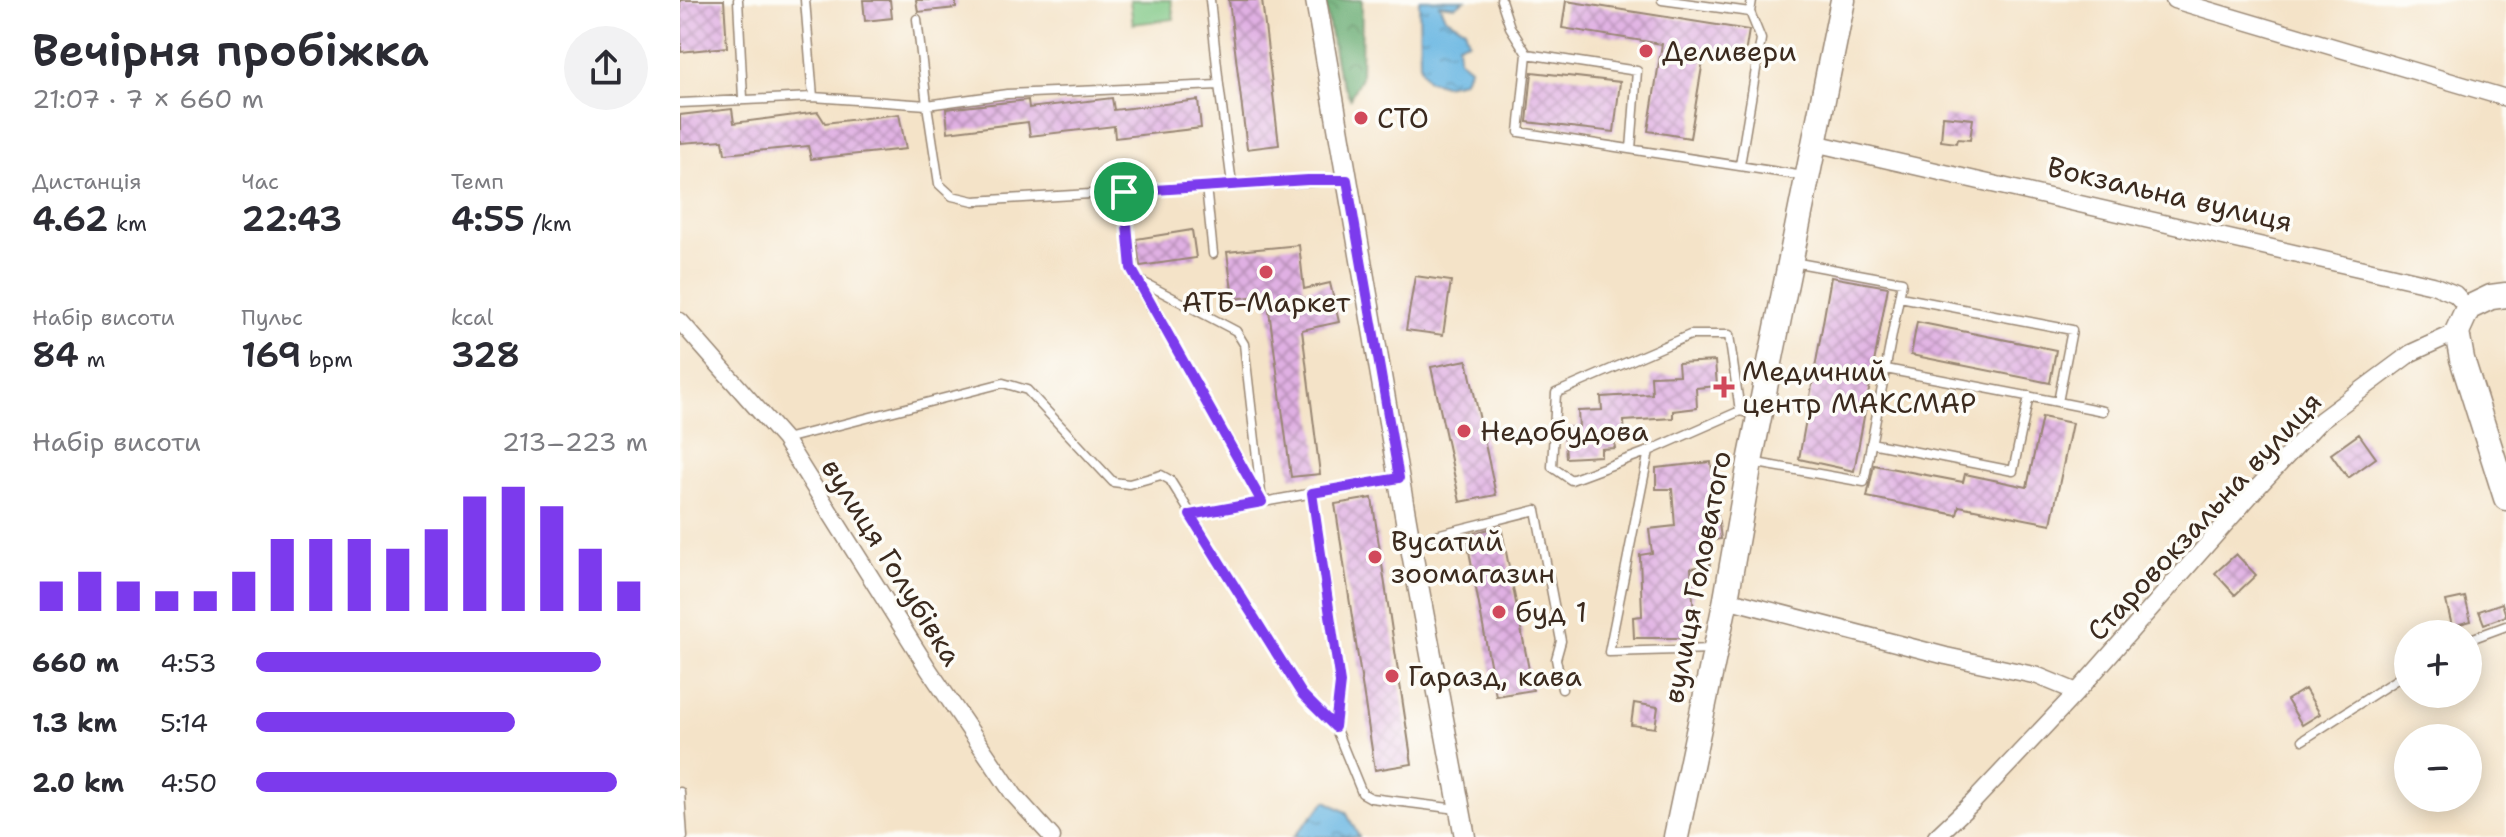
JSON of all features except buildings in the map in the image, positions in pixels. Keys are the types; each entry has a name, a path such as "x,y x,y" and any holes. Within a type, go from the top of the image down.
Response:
{"main road":[{"name":"вулиця Головатого","path":"1676,837 1726,599 1750,462 1750,414 1790,261 1843,0"},
{"path":"2506,295 2491,297 2468,308 2457,332 2462,359 2506,498"}],"street":[{"path":"1316,0 1465,837"},
{"path":"2174,0 2506,98"},
{"name":"Вокзальна вулиця","path":"1814,143 2433,285 2455,294 2468,308"},
{"name":"вулиця Голубівка","path":"682,326 784,439 929,670 1014,795 1052,837"},
{"name":"Старовокзальна вулиця","path":"1936,837 1973,802 2153,610 2256,489 2321,420 2411,353 2457,332"},
{"path":"1726,599 1946,656 2038,676 2077,692"}],"lane":[{"path":"738,0 743,98"},
{"path":"805,0 813,97"},
{"path":"1210,0 1232,184"},
{"path":"1501,0 1510,27 1527,54 1519,132 1807,177"},
{"path":"1662,0 1750,12"},
{"path":"1740,165 1761,39 1750,12 1752,0"},
{"path":"917,19 939,184 952,196 974,201 1232,184 1347,180"},
{"path":"1527,54 1637,71 1631,149"},
{"path":"680,103 813,97 927,105 1007,94 1219,85"},
{"path":"1206,186 1213,254"},
{"path":"1124,192 1131,268 1135,278 1262,502"},
{"path":"1750,462 1864,482 1902,282 1790,261"},
{"path":"1135,278 1236,331 1244,344 1262,502"},
{"path":"1900,297 2072,330 2058,402"},
{"path":"1690,335 1729,335 1750,414 1649,451 1571,480 1552,467 1556,393 1690,335"},
{"path":"1886,369 2103,411"},
{"path":"784,439 1003,383 1027,390 1113,482 1129,484 1161,475 1170,480 1302,694 1335,727 1362,793 1371,798 1458,809"},
{"path":"1871,443 2013,471 2029,396"},
{"path":"1649,451 1609,652 1714,649"},
{"path":"1190,515 1399,478"},
{"path":"1312,493 1340,683 1335,727"},
{"path":"1410,541 1536,510 1561,641 1556,659 1562,689"},
{"path":"2482,635 2506,626"},
{"path":"2303,740 2394,681"},
{"path":"680,792 683,837"}],"green space":[{"path":"1130,0 1171,0 1174,19 1133,24"},
{"path":"1324,0 1362,0 1361,77 1350,98 1338,73"}],"water":[{"path":"1419,0 1465,0 1455,6 1439,4 1445,17 1465,29 1469,41 1458,44 1459,59 1470,68 1463,81 1444,85 1427,80 1420,67"},
{"path":"1326,801 1346,812 1359,837 1293,837"}],"place":[{"name":"Деливери","path":"1646,51"},
{"name":"СТО","path":"1361,118"},
{"name":"АТБ-Маркет","path":"1266,272"},
{"name":"Медичний центр МАКСМАР","path":"1724,387"},
{"name":"Недобудова","path":"1464,431"},
{"name":"Вусатий зоомагазин","path":"1375,557"},
{"name":"буд 1","path":"1499,612"},
{"name":"Гаразд, кава","path":"1392,676"}],"route":[{"path":"1347,180 1399,478 1312,493 1340,683 1335,727 1302,694 1190,515 1262,502 1135,278 1131,268 1124,192 1347,180"}]}
